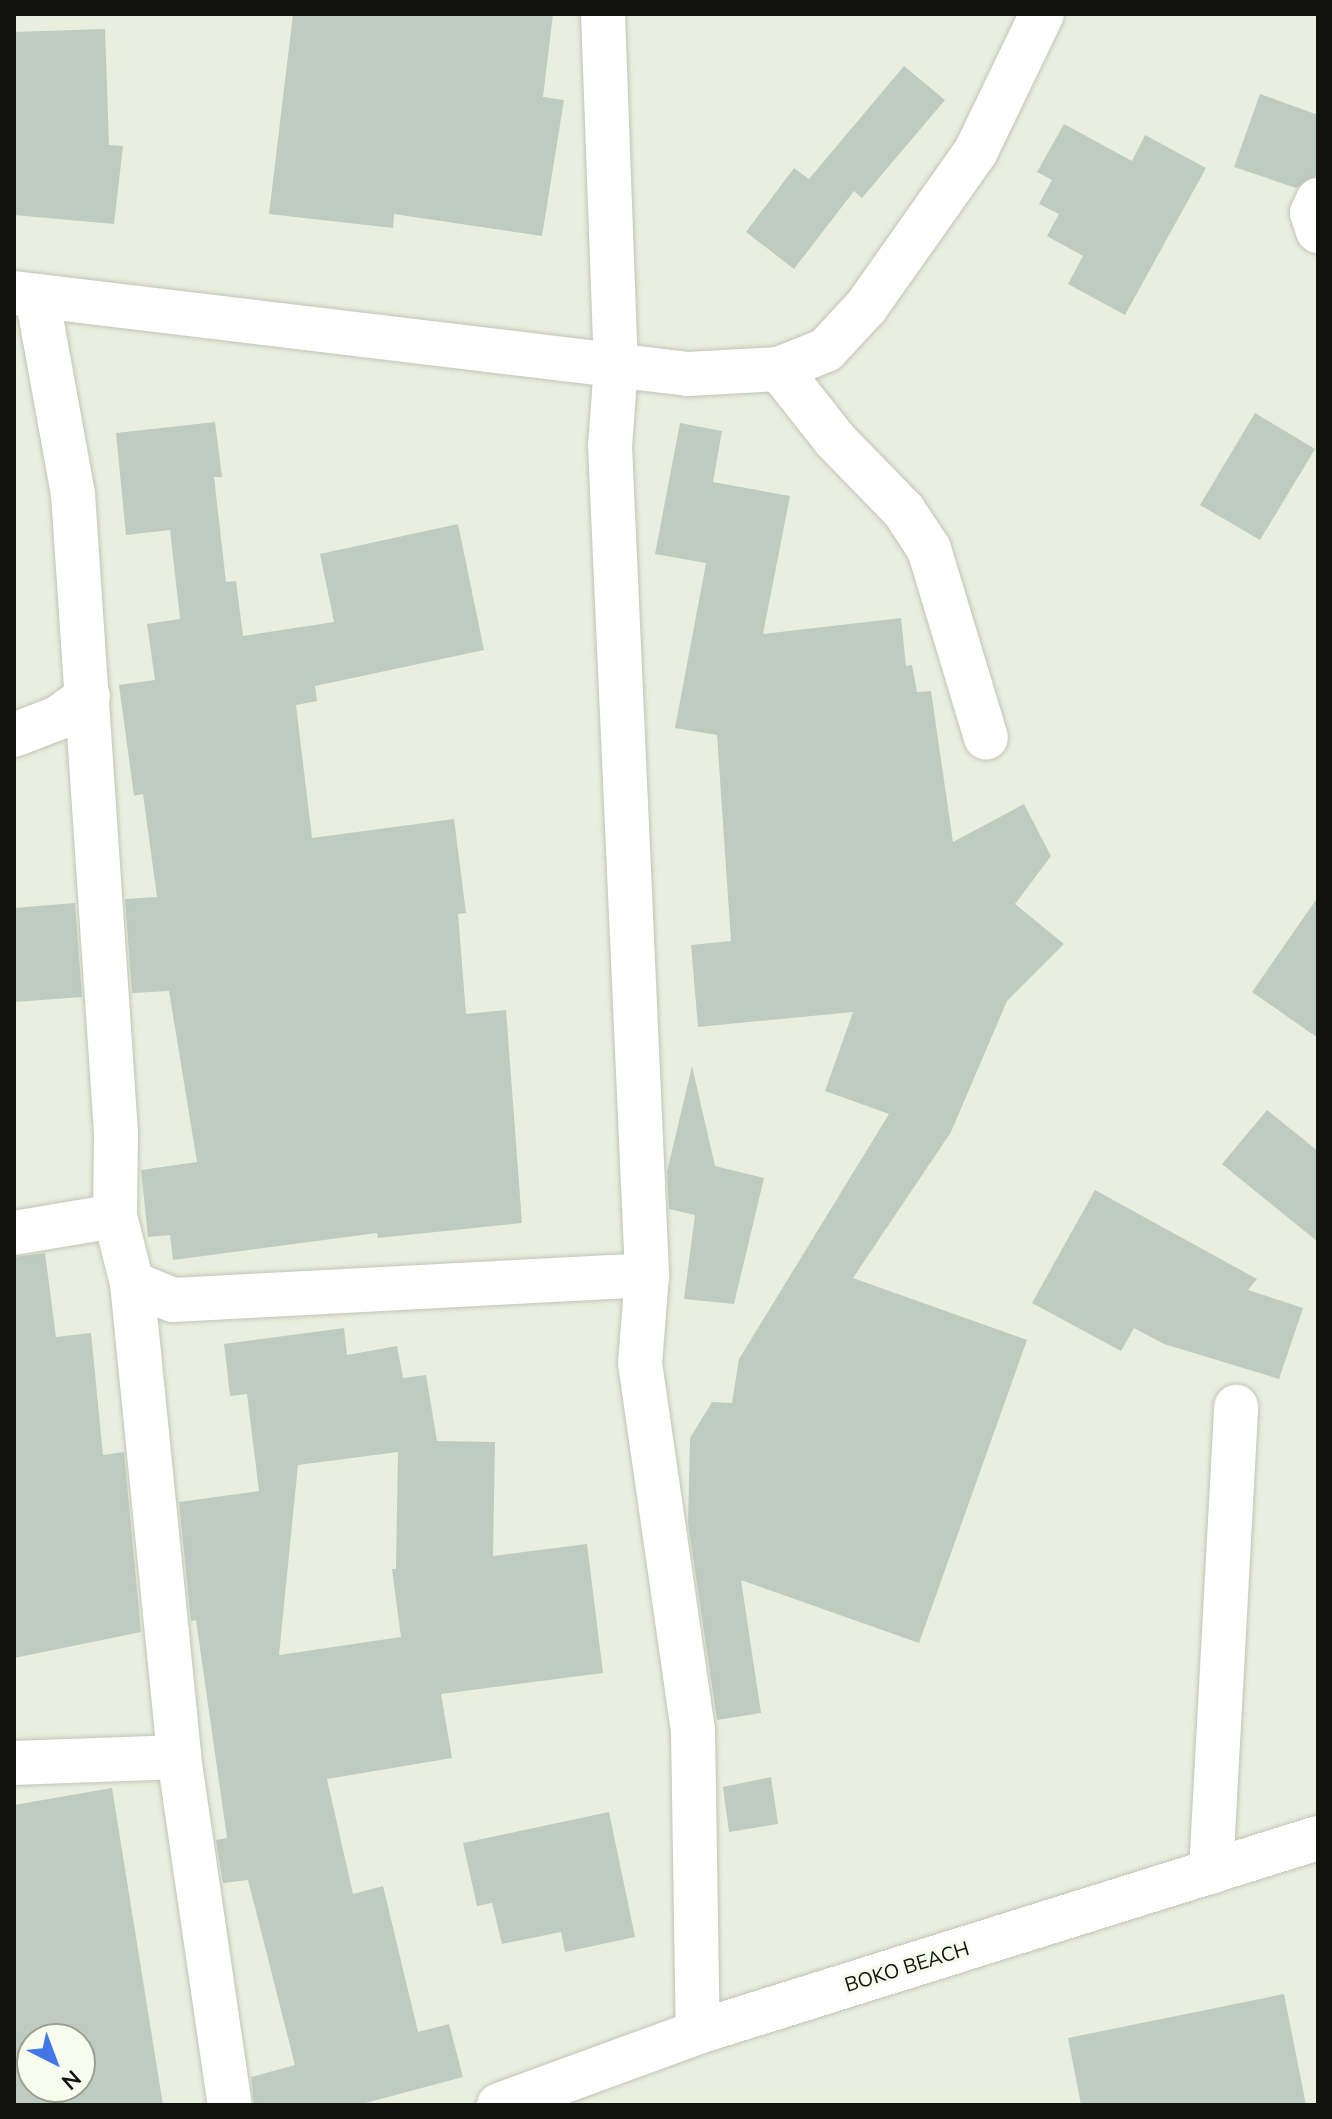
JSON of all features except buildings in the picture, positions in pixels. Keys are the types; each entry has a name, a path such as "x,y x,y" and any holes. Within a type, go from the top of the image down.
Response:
{"street":[{"path":"603,14 616,365 610,446 647,1275 640,1363 693,1729 698,2032"},
{"path":"230,2105 179,1757 132,1283 115,1216 116,1133 73,494 26,295 688,374 779,369 826,350 866,307 976,151 1042,14"},
{"path":"1318,200 1312,213 1318,231"},
{"path":"779,369 835,440 904,511 929,549 986,738"},
{"path":"14,735 58,718 88,696"},
{"path":"14,1233 115,1216"},
{"path":"132,1283 173,1300 647,1275"},
{"path":"1211,1872 1236,1407"},
{"path":"14,1763 179,1757"},
{"name":"BOKO BEACH","path":"499,2105 698,2032 1318,1838"}]}
